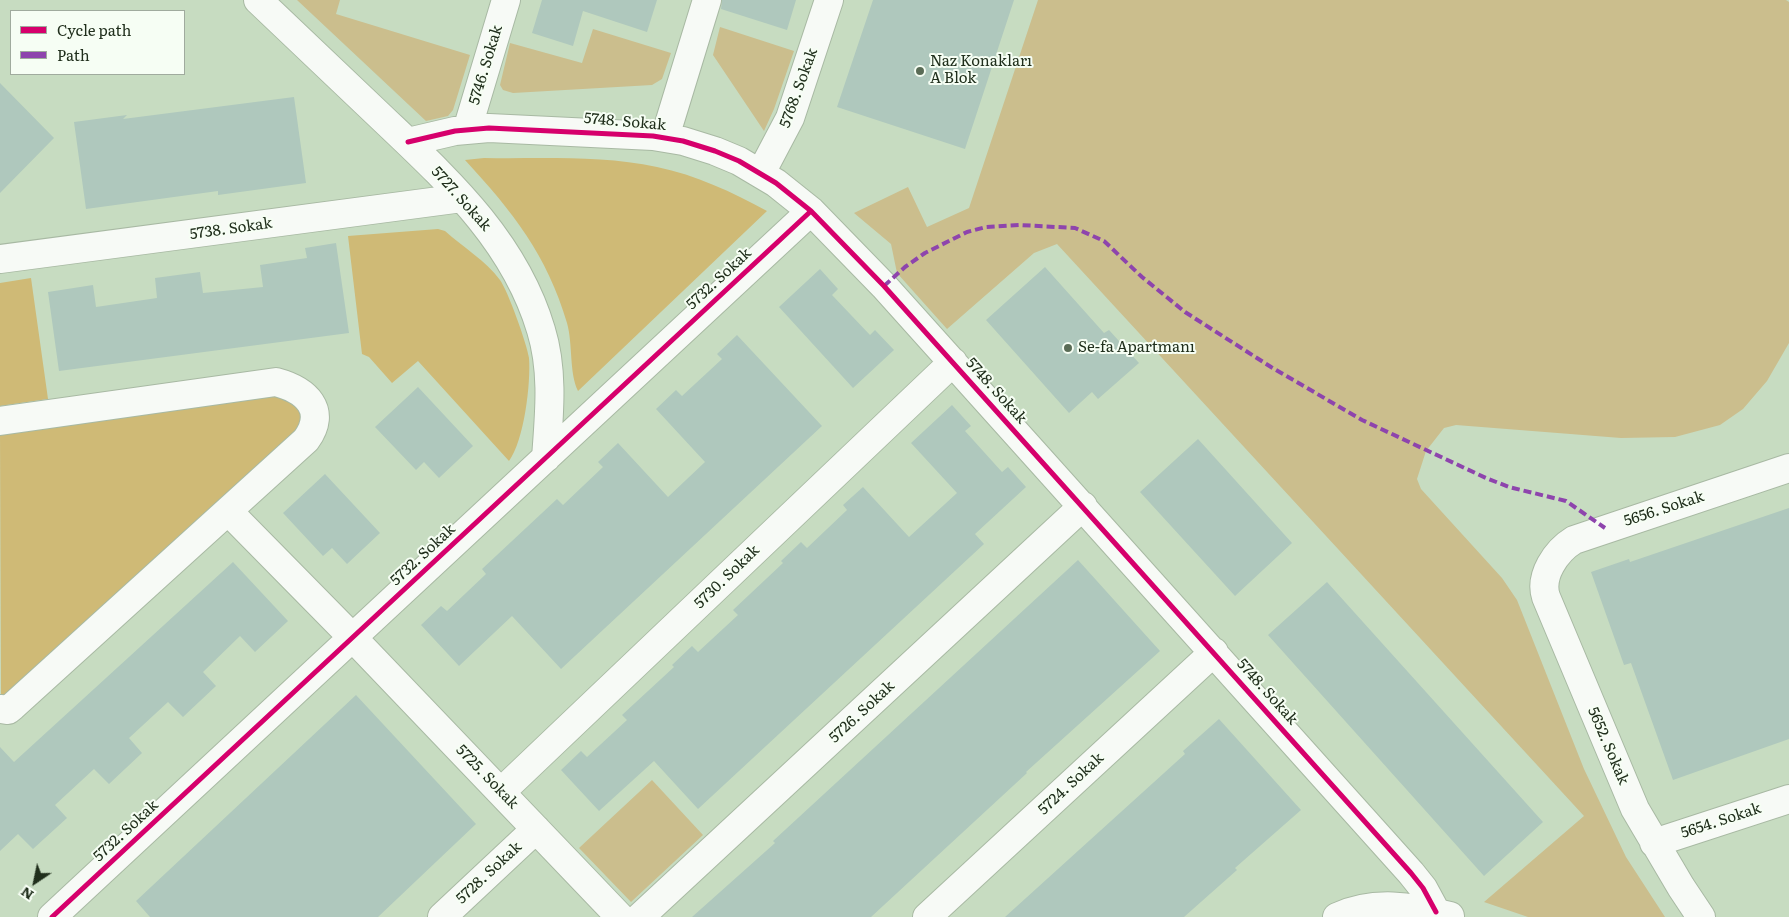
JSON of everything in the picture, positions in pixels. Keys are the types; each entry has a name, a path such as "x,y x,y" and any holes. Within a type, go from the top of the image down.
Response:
{"street":[{"name":"5727. Sokak","path":"258,0 408,142 462,198 512,261 530,298 542,332 548,363 550,404 546,458"},
{"name":"5746. Sokak","path":"467,130 506,0"},
{"name":"5748. Sokak","path":"666,138 707,0"},
{"name":"5768. Sokak","path":"761,173 793,110 829,0"},
{"name":"5748. Sokak","path":"408,142 467,130 511,128 626,133 666,138 714,151 761,173 811,211 884,286 1084,506 1411,873 1444,915"},
{"name":"5738. Sokak","path":"0,259 462,198"},
{"name":"5732. Sokak","path":"52,917 811,211"},
{"name":"5730. Sokak","path":"501,792 953,362"},
{"path":"0,421 276,382 302,393 311,402 315,411 316,422 306,440 228,511 13,706 8,710 0,709"},
{"name":"5656. Sokak","path":"1551,566 1574,540 1789,468"},
{"name":"5726. Sokak","path":"640,917 1084,506"},
{"name":"5725. Sokak","path":"228,511 354,638 620,917"},
{"name":"5652. Sokak","path":"1551,566 1544,579 1546,597 1635,809 1654,843 1701,917"},
{"name":"5724. Sokak","path":"927,917 1214,652"},
{"name":"5654. Sokak","path":"1654,843 1789,798"},
{"name":"5728. Sokak","path":"442,917 536,828"},
{"path":"1337,917 1352,910 1372,906 1393,906 1444,915"}],"shaded area":[{"path":"297,0 340,0 336,14 470,55 453,110 448,116 426,121"},
{"path":"1038,0 1786,0 1789,2 1789,343 1767,381 1743,409 1720,425 1675,437 1621,438 1456,425 1444,428 1426,451 1417,479 1421,489 1502,578 1517,600 1584,769 1626,857 1665,917 1528,917 1484,902 1584,816 1057,244 1034,253 947,329 897,273 891,244 854,213 908,187 927,227 969,208"},
{"path":"720,27 794,51 774,109 764,131 713,55"},
{"path":"593,29 671,53 662,79 652,85 513,93 503,90 500,85 510,43 582,63"},
{"path":"484,158 593,159 636,163 671,170 714,185 767,211 578,391 573,376 567,323 559,299 539,255 513,216 465,160"},
{"path":"438,229 445,231 474,254 500,280 525,341 529,358 528,396 519,440 509,461 418,361 392,383 369,357 362,354 348,236"},
{"path":"31,278 48,399 0,406 0,283"},
{"path":"273,392 299,404 302,426 8,695 1,695 0,431"},
{"path":"652,780 703,835 631,902 579,848"}],"building":[{"path":"542,0 657,0 647,32 583,11 573,46 532,33"},
{"path":"722,0 796,0 787,30 721,9"},
{"name":"Naz Konakları A Blok","path":"873,0 1014,0 965,149 837,107"},
{"path":"0,83 54,138 0,193"},
{"path":"294,97 306,183 218,195 218,191 86,209 74,122 127,115 123,119"},
{"path":"336,243 349,333 59,371 48,292 93,285 96,307 157,298 155,278 200,272 203,293 263,287 260,265 307,258 305,248"},
{"name":"Se-fa Apartmanı","path":"1045,267 1104,333 1109,330 1139,363 1098,399 1092,392 1069,413 986,320"},
{"path":"820,269 838,289 832,295 870,335 875,330 894,350 853,388 779,307"},
{"path":"737,335 822,426 561,669 512,616 459,666 421,625 441,606 447,611 486,574 482,569 557,499 563,505 603,467 598,462 618,443 668,497 705,462 656,409 676,390 682,396 722,359 717,354"},
{"path":"418,387 473,446 439,478 424,462 416,470 375,427"},
{"path":"952,405 971,426 965,431 1002,472 1008,467 1026,487 975,534 984,544 698,809 654,761 599,811 561,770 581,751 587,757 627,720 622,715 674,667 672,665 692,646 698,652 738,615 733,610 783,563 781,561 801,542 807,548 847,510 843,505 863,487 909,537 957,493 911,443"},
{"path":"1198,439 1292,543 1235,596 1140,492"},
{"path":"325,474 380,533 347,564 332,548 323,556 283,513"},
{"path":"1789,508 1789,739 1673,780 1631,663 1624,665 1591,572 1629,559 1630,562"},
{"path":"1078,560 1160,651 1026,772 871,917 692,917 775,843 773,841"},
{"path":"233,562 288,621 255,652 240,636 203,672 216,686 183,717 168,702 129,738 142,753 109,784 94,769 55,805 67,818 33,849 18,834 0,851 0,747 14,762"},
{"path":"1327,582 1543,822 1484,876 1268,635"},
{"path":"356,695 476,824 378,917 150,917 136,901"},
{"path":"1219,719 1301,810 1235,868 1237,870 1184,917 1005,917 1185,754 1183,751"}],"marked path":[{"path":"884,286 905,267 925,253 967,232 986,227 1020,225 1075,228 1104,241 1142,277 1185,312 1271,367 1362,420 1486,478 1509,487 1566,501 1605,528"}],"cycle path":[{"path":"408,142 455,131 489,128 653,136 683,141 715,151 739,161 776,183 811,211 884,286 1411,873 1423,888 1436,912"},
{"path":"52,917 811,211"}],"place":[{"name":"Naz Konakları A Blok","path":"920,71"},
{"name":"Se-fa Apartmanı","path":"1068,348"}]}
